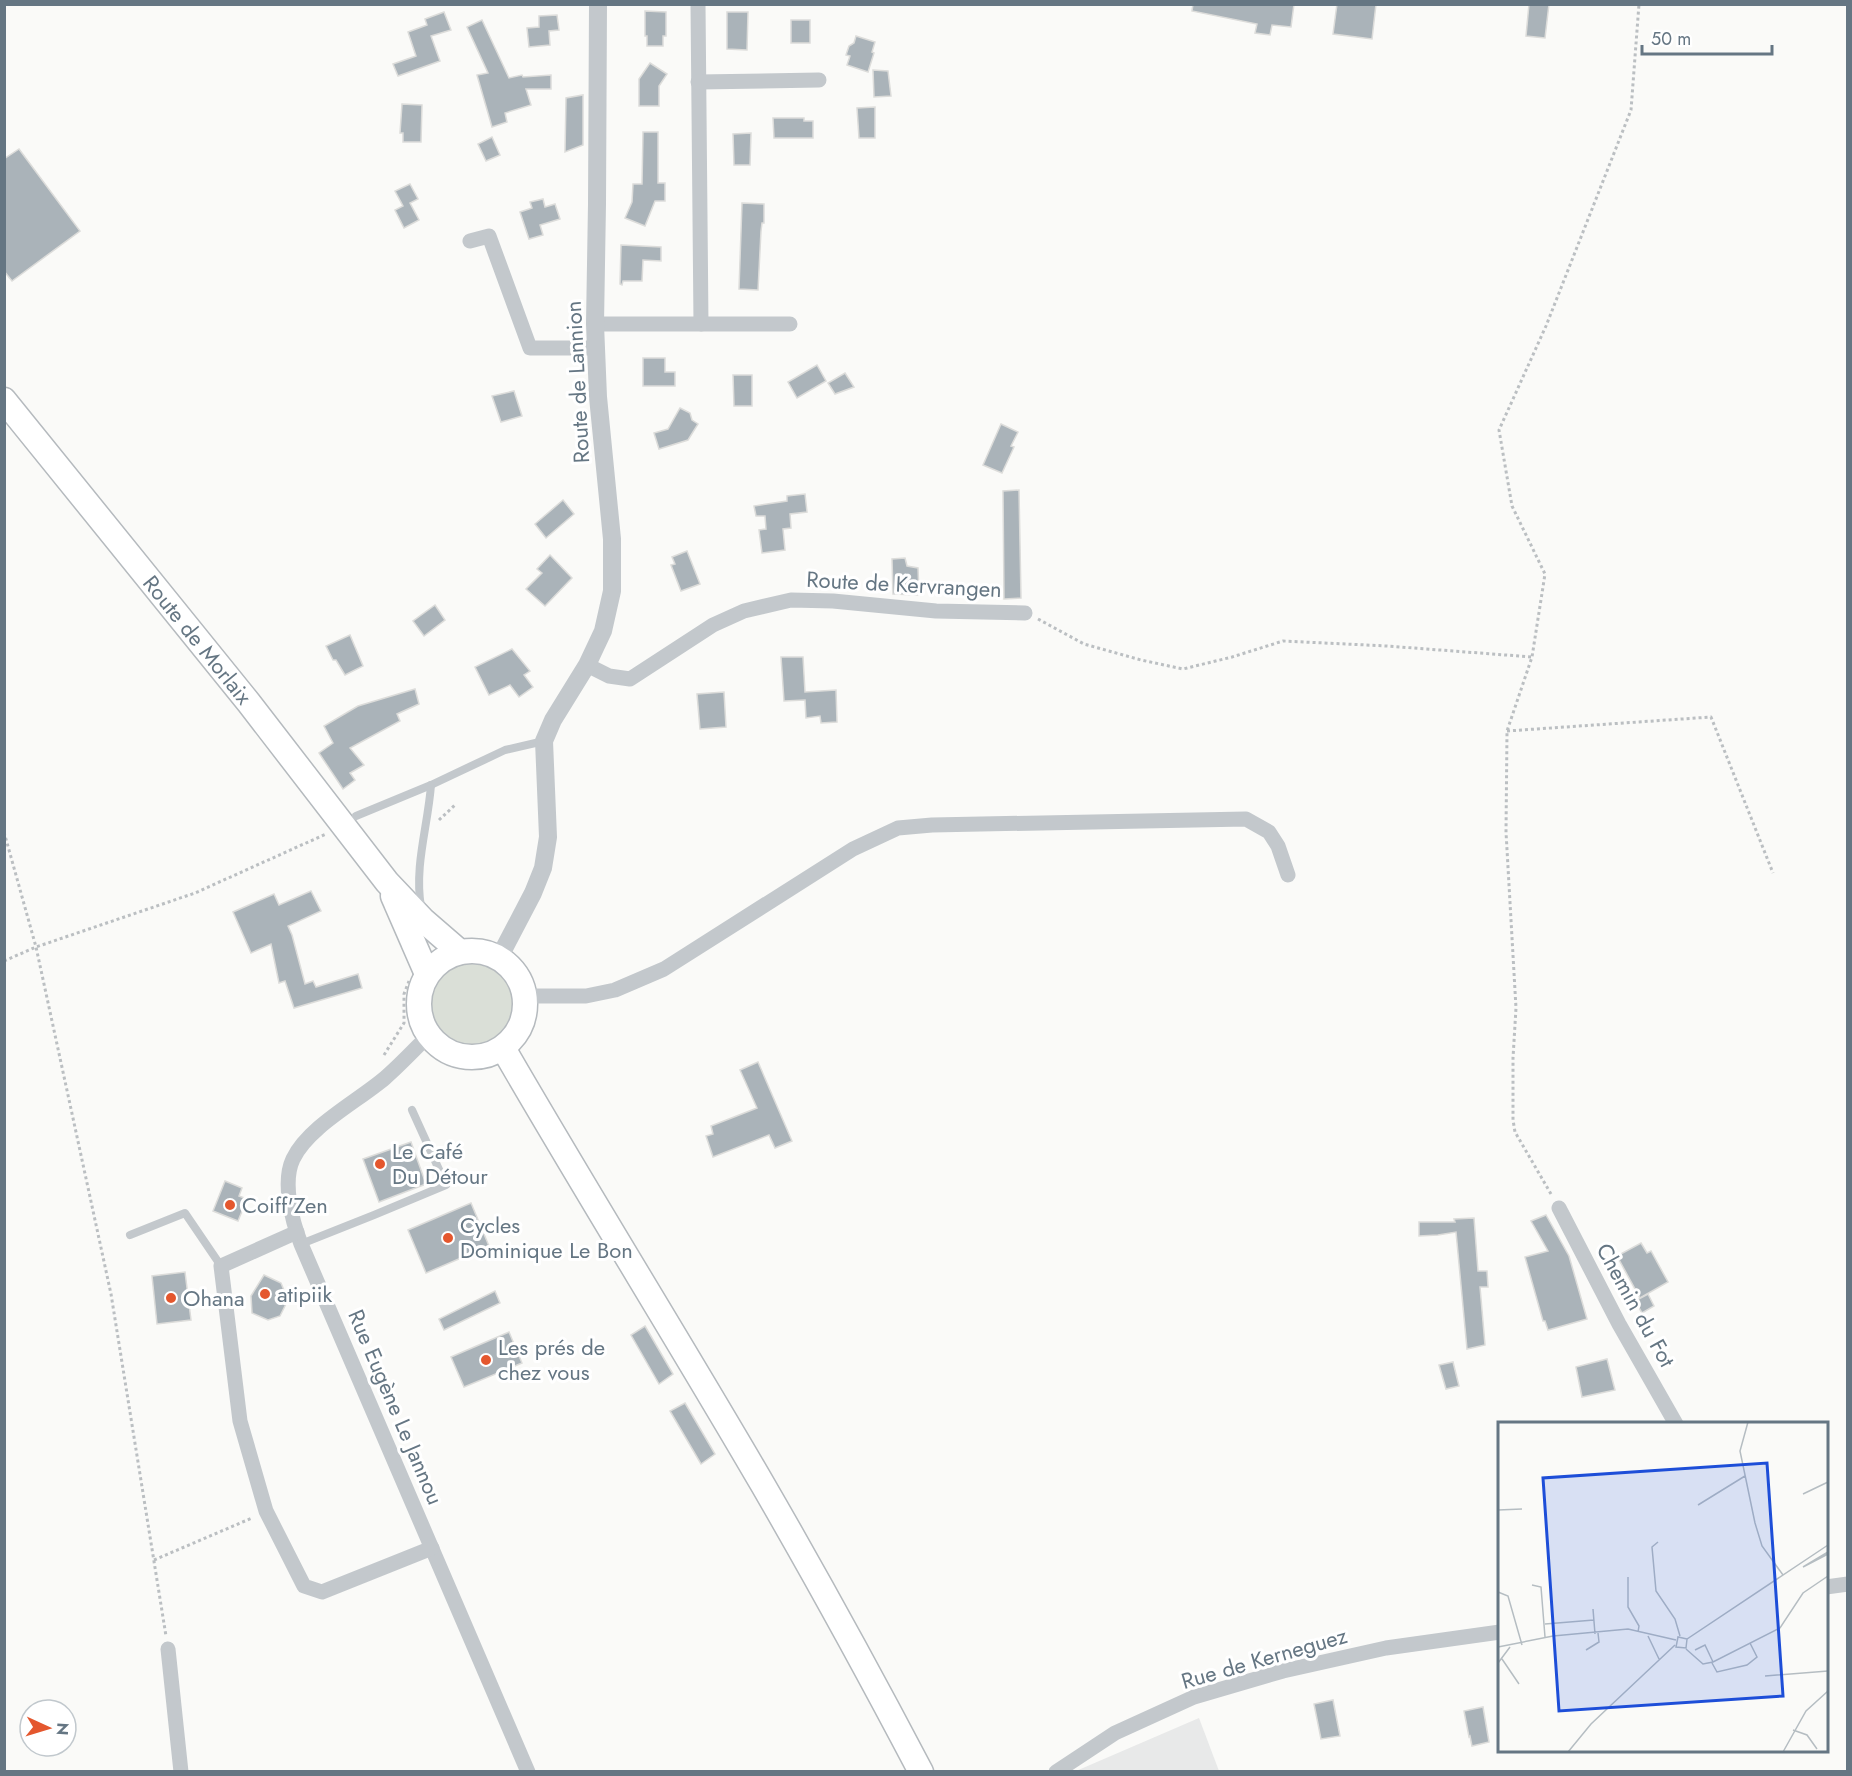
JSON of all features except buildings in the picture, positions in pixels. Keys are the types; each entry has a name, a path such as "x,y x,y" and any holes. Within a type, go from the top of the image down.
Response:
{"main road":[{"name":"Route de Morlaix","path":"4,400 249,703 350,820 387,882 419,973"},
{"name":"Route de Morlaix","path":"387,882 423,921 460,952"},
{"path":"480,951 500,958 512,968 525,996 524,1016 517,1034 503,1048 484,1057 463,1058 444,1051 428,1036 421,1022 418,1005 419,973 460,952 480,951"},
{"path":"503,1048 762,1484 862,1659 921,1772"}],"street":[{"name":"Route de Lannion","path":"500,958 543,868 548,837 544,741 553,720 587,665 603,631 612,591 612,539 598,397 595,324 598,4"},
{"path":"698,4 701,324"},
{"path":"699,82 819,80"},
{"path":"470,241 489,236 530,348 596,348"},
{"path":"595,324 790,324"},
{"name":"Route de Kervrangen","path":"587,665 609,676 630,680 712,625 744,611 791,600 833,601 936,611 1025,613"},
{"path":"525,996 586,996 615,990 664,969 853,849 898,828 932,825 1246,819 1269,831 1278,846 1288,875"},
{"name":"Rue Eugène Le Jannou","path":"428,1036 385,1078 306,1139 292,1161 288,1190 299,1238 528,1772"},
{"name":"Chemin du Fot","path":"1559,1208 1619,1324 1675,1422"},
{"path":"299,1238 221,1266 240,1421 266,1511 304,1586 322,1592 432,1548"},
{"path":"1828,1587 1848,1584"},
{"name":"Rue de Kerneguez","path":"1056,1772 1115,1734 1194,1698 1284,1671 1386,1648 1498,1632"},
{"path":"168,1649 181,1772"}],"lane":[{"path":"350,820 505,750 544,741"},
{"path":"423,921 419,895 422,845 429,811 431,785"},
{"path":"299,1238 374,1215 446,1185 412,1110"},
{"path":"130,1235 185,1213 221,1266"}],"path":[{"path":"1559,1208 1515,1132 1513,1120 1516,1008 1506,832 1507,730 1532,657 1545,574 1512,506 1499,430 1546,326 1630,110 1639,4"},
{"path":"1025,613 1084,644 1183,669 1282,641 1532,657"},
{"path":"1507,730 1711,717 1773,873"},
{"path":"438,822 455,805"},
{"path":"4,961 36,947 195,893 350,820"},
{"path":"4,832 36,947 111,1294 168,1649"},
{"path":"379,1063 404,1023 404,994 419,973"},
{"path":"154,1560 266,1511"}],"shaded area":[{"path":"471,964 488,967 502,977 512,991 515,1008 512,1025 502,1039 488,1049 471,1052 454,1049 440,1039 430,1025 427,1008 430,991 440,977 454,967"},
{"path":"1199,1718 1219,1771 1076,1771"}],"place":[{"name":"Le Café Du Détour","path":"380,1164"},
{"name":"Coiff'Zen","path":"230,1205"},
{"name":"Cycles Dominique Le Bon","path":"448,1238"},
{"name":"atipiik","path":"265,1294"},
{"name":"Ohana","path":"171,1298"},
{"name":"Les prés de chez vous","path":"486,1360"}]}
